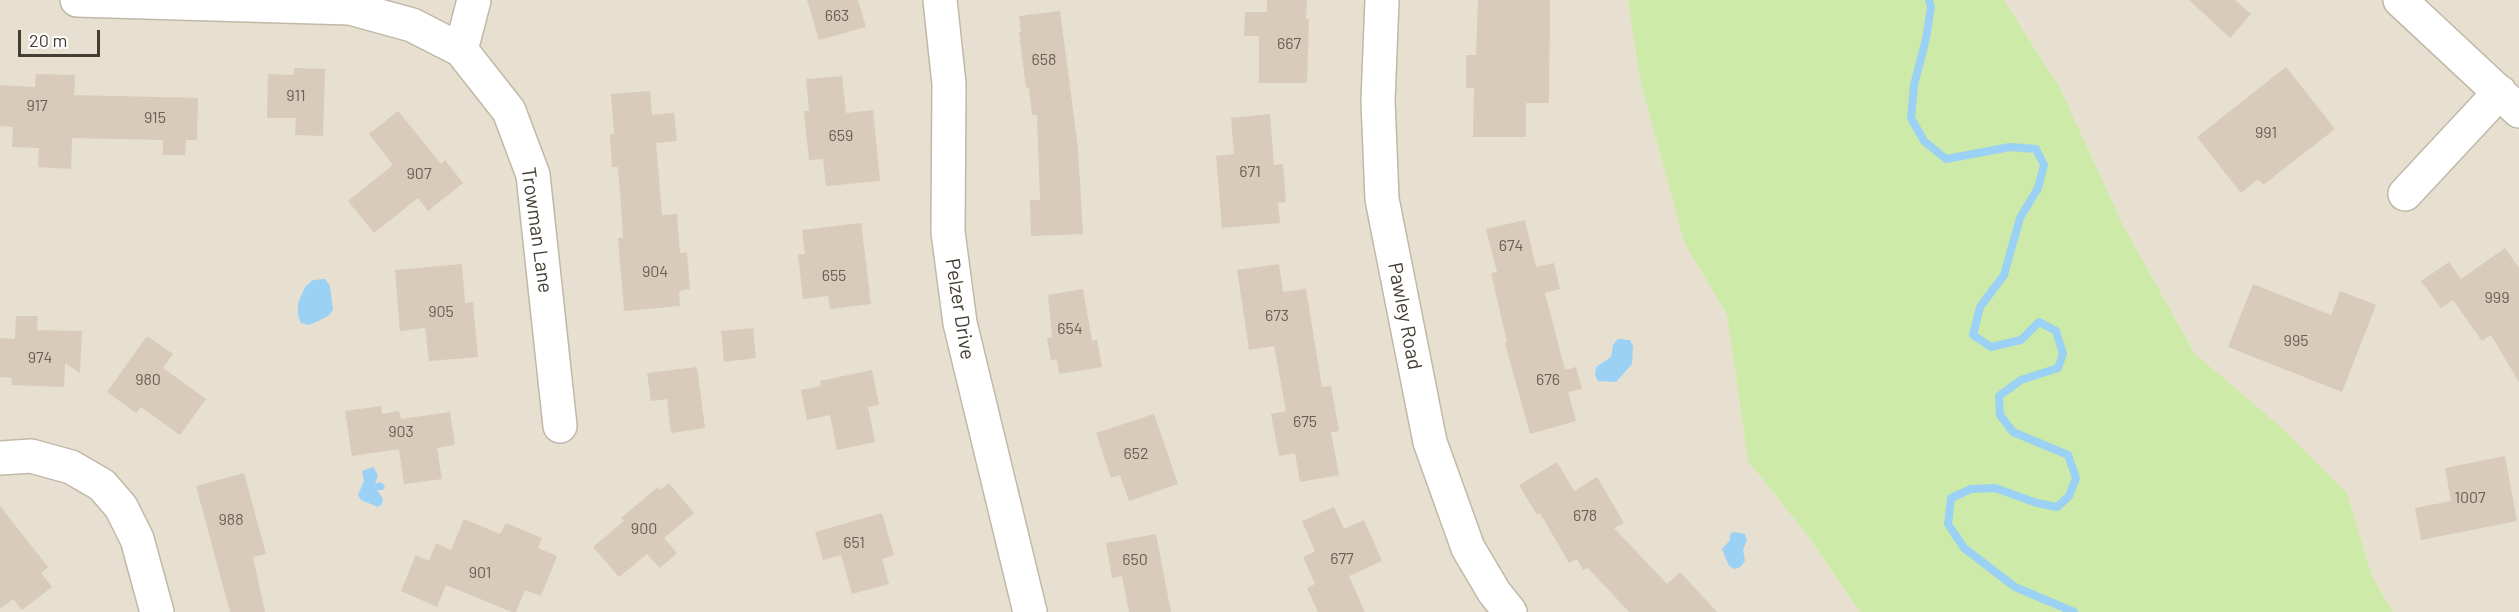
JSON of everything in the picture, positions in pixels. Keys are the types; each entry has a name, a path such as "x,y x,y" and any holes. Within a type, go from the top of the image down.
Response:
{"street":[{"name":"Trowman Lane","path":"77,0 350,8 412,25 461,50 509,111 533,175 560,426"},
{"path":"461,50 474,0"},
{"name":"Pelzer Drive","path":"940,0 948,84 948,232 960,323 1030,612"},
{"name":"Pawley Road","path":"1382,0 1377,101 1382,200 1430,442 1468,548 1494,592 1510,612"},
{"path":"2400,0 2509,102 2405,194"},
{"path":"0,458 31,456 71,467 102,485 121,507 137,539 157,612"}],"shaded area":[{"path":"0,0 1628,0 1640,80 1684,242 1727,315 1748,461 1807,535 1860,612 0,612"},
{"path":"2004,0 2519,0 2519,612 2393,612 2372,576 2347,493 2195,354 2124,227 2060,88"}],"green space":[{"path":"1628,0 2004,0 2060,88 2124,227 2195,354 2283,429 2347,493 2372,576 2393,612 1860,612 1807,535 1748,461 1727,315 1684,242 1640,80"}],"water":[{"path":"325,279 330,286 333,310 328,316 316,322 308,325 301,323 298,303 305,287 313,280"},
{"path":"1618,339 1630,340 1633,346 1632,364 1616,382 1598,381 1595,375 1596,367 1611,357 1613,345"},
{"path":"373,467 378,475 375,484 381,482 385,486 383,490 377,490 383,499 382,504 378,507 361,500 358,495 364,481 362,471"},
{"path":"1734,532 1745,534 1747,540 1743,550 1745,561 1735,569 1729,566 1722,549 1730,540 1730,534"}],"building":[{"path":"807,0 858,0 866,27 819,40"},
{"path":"1267,0 1307,0 1306,19 1309,19 1307,83 1259,83 1259,36 1244,36 1245,12 1267,12"},
{"path":"1478,0 1550,0 1549,103 1526,103 1526,137 1473,137 1474,88 1466,88 1466,55 1476,55"},
{"path":"2189,0 2235,0 2251,14 2230,38"},
{"path":"1060,11 1078,148 1083,234 1031,236 1030,200 1040,200 1037,115 1032,115 1029,88 1026,88 1019,16"},
{"path":"2286,67 2335,129 2263,185 2258,179 2241,193 2197,137"},
{"path":"294,68 325,69 323,136 295,135 296,118 267,118 268,74 294,75"},
{"path":"36,74 75,75 74,95 198,98 197,140 186,140 185,155 163,155 163,140 72,138 71,169 38,167 39,148 12,147 13,127 0,126 0,85 35,87"},
{"path":"842,76 846,113 873,110 880,181 826,186 823,159 809,160 804,111 809,111 806,79"},
{"path":"650,91 652,115 674,113 677,141 656,143 662,215 677,214 680,253 687,252 690,289 679,291 680,306 624,311 618,238 623,238 622,219 618,167 612,167 610,134 614,134 611,94"},
{"path":"398,111 441,164 445,160 463,183 428,211 418,198 374,233 348,201 393,165 369,134"},
{"path":"1270,114 1274,165 1283,164 1286,202 1278,203 1280,223 1222,228 1216,156 1234,154 1231,118"},
{"path":"1525,220 1536,267 1554,263 1560,289 1545,293 1565,370 1576,367 1582,389 1568,392 1576,421 1530,434 1505,343 1507,342 1491,273 1497,272 1486,229"},
{"path":"861,223 871,304 830,309 828,296 803,299 798,255 805,254 802,230"},
{"path":"2505,248 2519,268 2519,382 2491,335 2482,341 2453,300 2441,308 2421,281 2449,262 2461,279"},
{"path":"462,264 465,303 473,302 478,357 429,361 425,328 400,331 395,270"},
{"path":"1279,264 1283,292 1306,289 1322,387 1331,386 1339,431 1331,432 1339,475 1300,482 1295,453 1279,456 1271,414 1286,411 1274,346 1249,350 1237,270"},
{"path":"2253,284 2331,315 2340,291 2376,305 2342,392 2228,347"},
{"path":"1083,289 1092,341 1097,340 1102,367 1059,374 1057,359 1051,360 1047,338 1052,337 1048,295"},
{"path":"16,316 38,316 37,330 82,331 80,373 65,363 64,387 11,385 12,378 0,377 0,338 15,339"},
{"path":"753,328 756,358 724,362 721,331"},
{"path":"147,336 173,354 163,368 206,399 180,435 141,407 136,413 107,392"},
{"path":"697,367 705,428 671,433 667,399 651,401 647,373"},
{"path":"872,370 879,405 868,407 875,442 837,450 830,415 807,420 801,390 821,386 820,381"},
{"path":"381,406 382,414 399,411 401,419 450,412 455,445 437,448 442,479 404,484 399,449 352,456 345,411"},
{"path":"1154,414 1178,484 1129,501 1120,475 1111,478 1096,433"},
{"path":"2505,456 2517,521 2421,540 2415,508 2451,501 2445,468"},
{"path":"1557,462 1574,491 1597,477 1624,523 1614,528 1667,584 1680,572 1717,612 1629,612 1588,568 1583,570 1577,559 1569,563 1540,513 1537,515 1519,485"},
{"path":"244,473 266,554 253,557 265,612 230,612 196,486"},
{"path":"669,483 694,513 664,538 677,553 660,568 647,554 619,577 593,547 624,521 621,518 658,487 660,490"},
{"path":"0,506 48,567 41,573 52,587 22,610 13,599 0,609"},
{"path":"1334,507 1344,529 1364,520 1382,561 1349,576 1365,612 1318,612 1307,588 1315,584 1303,557 1315,551 1302,521"},
{"path":"882,513 894,555 882,559 889,584 852,594 841,555 823,560 815,532"},
{"path":"464,519 500,534 506,523 542,538 538,548 557,556 541,596 525,590 516,612 512,612 446,585 437,607 401,591 416,555 429,561 436,543 451,550"},
{"path":"1156,534 1171,612 1129,612 1122,576 1112,578 1106,543"}],"waterway":[{"path":"1929,0 1931,7 1926,39 1914,85 1911,118 1924,141 1946,159 2010,147 2036,149 2044,165 2038,188 2020,218 2004,275 1980,307 1973,335 1991,347 2021,340 2039,322 2056,331 2063,354 2058,368 2021,380 1999,396 2000,415 2013,432 2068,455 2076,478 2069,496 2057,507 2037,503 1995,488 1971,489 1951,498 1948,524 1964,548 2015,587 2074,612"}]}
